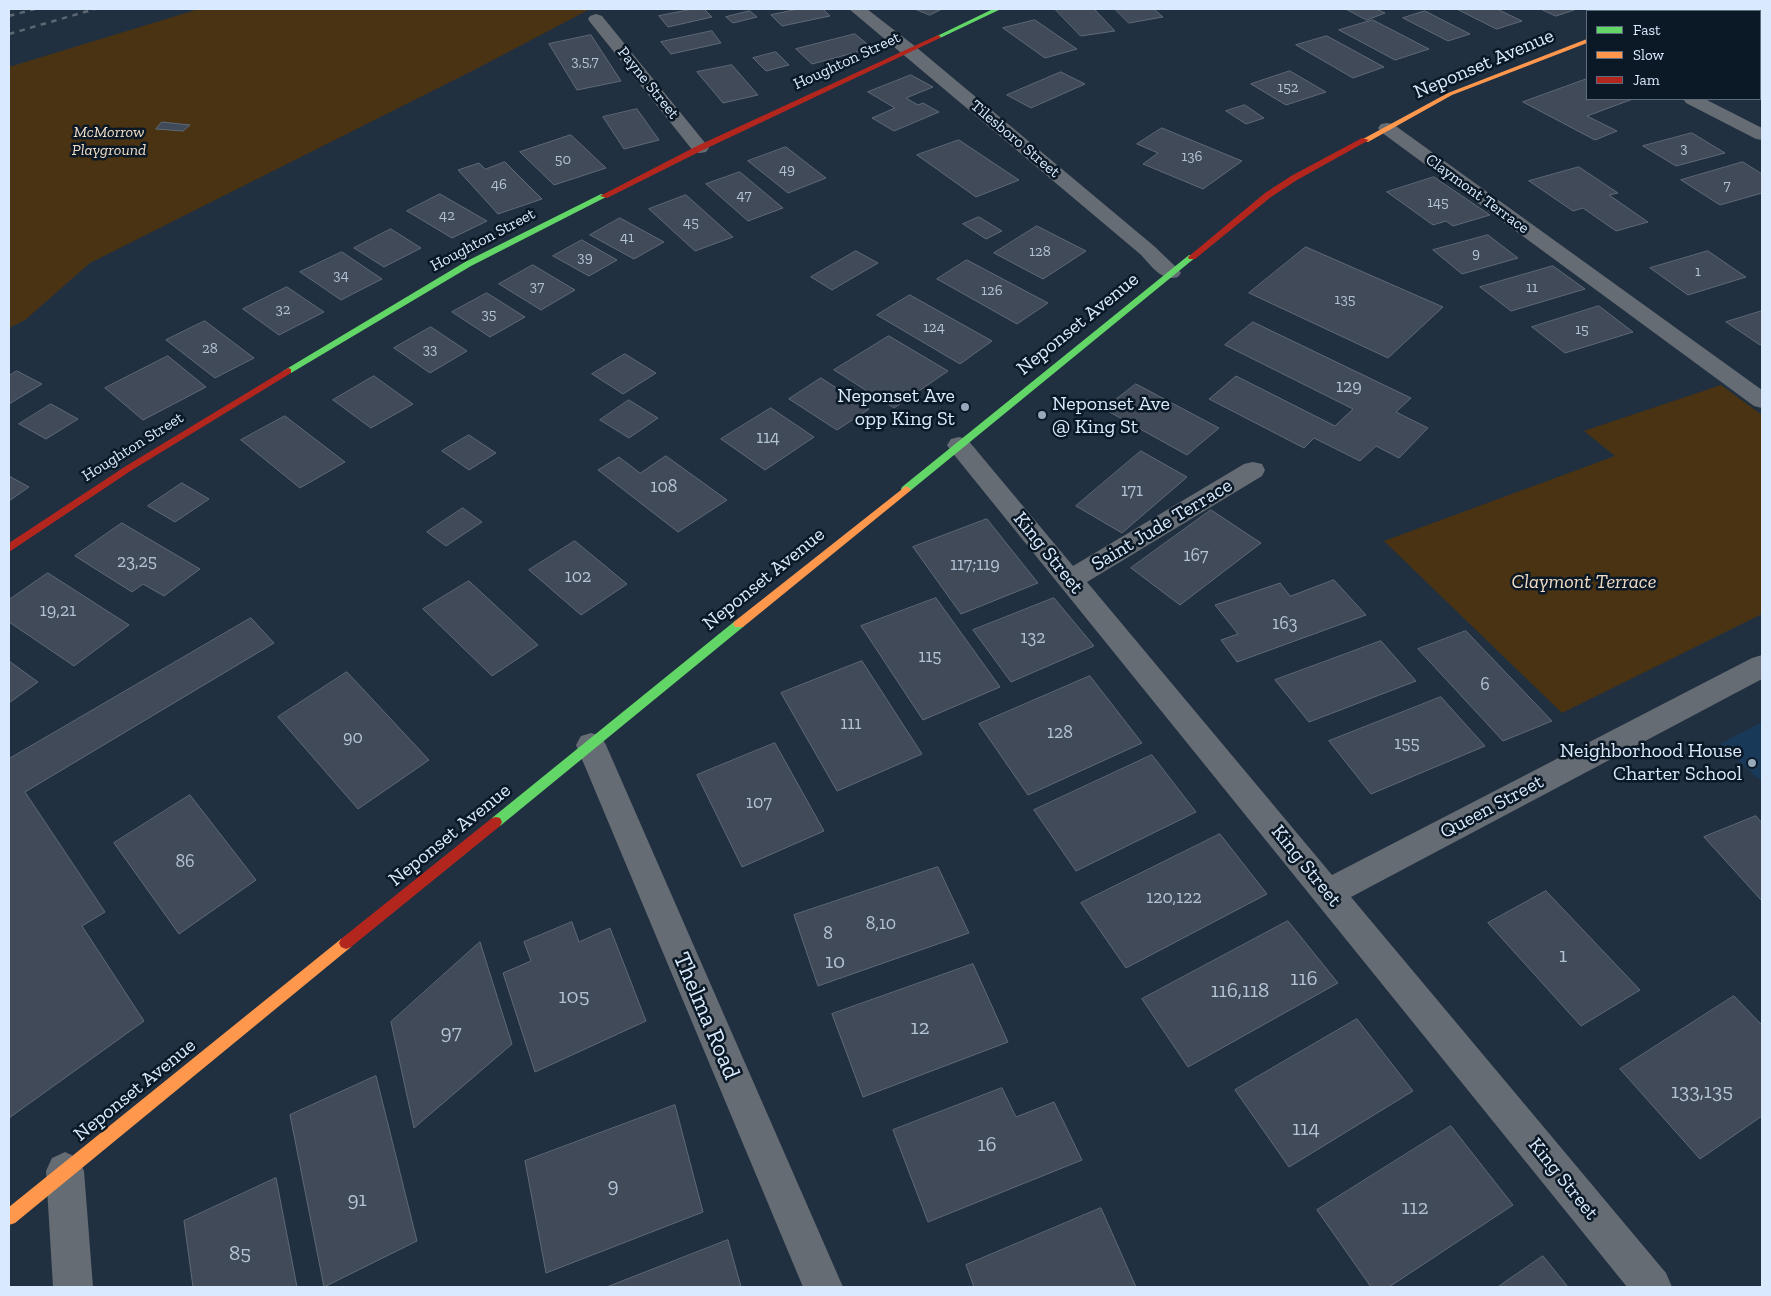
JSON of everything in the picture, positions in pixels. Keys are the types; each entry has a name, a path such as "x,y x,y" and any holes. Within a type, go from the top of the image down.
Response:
{"main road":[{"name":"Houghton Street","path":"9,548 163,447 406,300 493,252 700,148 998,9"},
{"name":"Neponset Avenue","path":"9,1217 959,444 1281,186 1450,94 1586,43"}],"street":[{"name":"Tilesboro Street","path":"857,9 910,50 1147,250 1171,273"},
{"name":"Payne Street","path":"596,19 700,148"},
{"path":"1694,100 1762,135"},
{"name":"Claymont Terrace","path":"1387,128 1762,401"},
{"name":"King Street","path":"959,444 1652,1287"},
{"name":"Saint Jude Terrace","path":"1070,580 1253,470"},
{"name":"Queen Street","path":"1328,893 1762,666"},
{"name":"Thelma Road","path":"590,745 823,1287"},
{"path":"65,1171 73,1287"}],"shaded area":[{"name":"Neighborhood House Charter School","path":"1762,722 1762,782 1720,744"}],"green space":[{"name":"McMorrow Playground","path":"199,9 590,9 478,68 90,263 25,320 9,328 9,67"},
{"name":"Claymont Terrace","path":"1721,385 1762,415 1762,614 1562,713 1384,541 1615,456 1584,431"}],"building":[{"path":"693,9 704,9 712,17 668,27 659,16"},
{"path":"799,9 823,9 830,16 782,26 771,15"},
{"path":"915,9 942,9 930,15"},
{"path":"1055,9 1094,9 1115,31 1081,36"},
{"path":"1115,9 1154,9 1163,17 1129,23"},
{"path":"1346,9 1376,9 1385,13 1367,20"},
{"path":"1457,9 1497,9 1522,21 1497,29"},
{"path":"1541,9 1577,9 1556,16"},
{"path":"750,11 757,17 733,23 726,17"},
{"path":"1425,11 1470,34 1448,41 1403,18"},
{"path":"1035,20 1077,49 1045,58 1003,28"},
{"path":"1373,20 1429,49 1395,60 1339,30"},
{"path":"712,31 721,43 671,54 661,42"},
{"path":"855,34 872,48 812,64 796,49"},
{"path":"591,35 621,81 577,90 549,44"},
{"path":"1327,36 1384,67 1353,78 1296,45"},
{"path":"776,52 789,65 766,71 753,58"},
{"path":"732,65 758,95 723,103 697,72"},
{"path":"1290,71 1326,92 1286,105 1251,84"},
{"path":"1061,72 1085,84 1031,108 1007,95"},
{"path":"911,75 933,87 906,98 918,105 923,103 939,112 894,131 872,118 895,108 868,92"},
{"path":"1586,79 1586,100 1630,100 1587,116 1617,131 1595,140 1523,102"},
{"path":"1245,105 1264,118 1246,124 1226,111"},
{"path":"637,109 659,140 624,149 603,117"},
{"path":"162,122 190,125 183,131 156,129"},
{"path":"1162,128 1242,161 1203,189 1143,164 1158,153 1137,144"},
{"path":"1692,133 1725,153 1676,166 1643,146"},
{"path":"571,135 606,168 554,185 520,152"},
{"path":"959,140 1019,180 976,197 917,155"},
{"path":"786,147 826,178 788,193 748,161"},
{"path":"505,162 542,199 498,214 458,170 479,163 485,169"},
{"path":"1743,162 1762,174 1762,193 1720,205 1681,180"},
{"path":"1579,167 1618,193 1609,195 1648,222 1616,231 1583,208 1573,211 1529,181"},
{"path":"740,172 783,208 748,221 706,184"},
{"path":"1434,177 1490,215 1453,226 1446,221 1433,225 1387,192"},
{"path":"440,194 487,221 452,238 407,211"},
{"path":"686,195 733,237 695,251 649,209"},
{"path":"979,217 1002,231 986,239 963,224"},
{"path":"620,218 664,242 634,259 590,235"},
{"path":"1037,226 1086,251 1043,279 994,253"},
{"path":"391,229 421,248 384,267 354,248"},
{"path":"1488,235 1518,258 1462,274 1433,250"},
{"path":"582,240 617,260 589,276 553,256"},
{"path":"1306,247 1443,307 1388,358 1249,293"},
{"path":"856,251 878,263 832,290 811,277"},
{"path":"1708,251 1746,277 1688,295 1650,268"},
{"path":"342,252 382,279 341,300 300,272"},
{"path":"967,260 1048,303 1017,324 937,279"},
{"path":"533,265 575,290 541,310 499,284"},
{"path":"1553,266 1585,289 1511,311 1480,287"},
{"path":"287,287 324,312 279,335 243,309"},
{"path":"487,293 525,317 490,337 452,312"},
{"path":"910,295 992,341 960,364 877,315"},
{"path":"1599,306 1633,332 1565,353 1532,327"},
{"path":"1762,311 1762,344 1760,345 1726,322"},
{"path":"205,321 254,358 215,378 166,340"},
{"path":"1253,322 1411,398 1396,412 1428,428 1399,458 1376,446 1360,461 1314,438 1304,448 1209,399 1236,376 1335,426 1353,409 1225,345"},
{"path":"431,327 467,351 430,373 394,348"},
{"path":"889,336 948,371 894,408 834,370"},
{"path":"625,354 656,373 623,394 592,374"},
{"path":"168,356 206,387 143,420 105,388"},
{"path":"17,371 42,384 9,404 9,376"},
{"path":"374,376 413,404 371,428 333,400"},
{"path":"821,378 869,409 837,430 789,399"},
{"path":"1136,384 1219,428 1187,455 1104,409"},
{"path":"629,400 658,418 629,438 600,420"},
{"path":"51,404 78,419 46,439 19,424"},
{"path":"771,408 814,437 765,470 721,439"},
{"path":"285,416 345,462 300,488 241,440"},
{"path":"469,435 496,453 469,470 442,451"},
{"path":"1141,451 1187,477 1122,533 1076,506"},
{"path":"666,456 727,500 678,532 598,470 619,457 640,473"},
{"path":"9,476 29,487 9,501"},
{"path":"182,483 209,499 175,522 148,506"},
{"path":"463,508 482,522 446,546 427,532"},
{"path":"1211,510 1261,543 1180,605 1131,568"},
{"path":"987,519 1038,583 961,614 913,547"},
{"path":"122,523 200,569 164,596 143,584 132,592 75,556"},
{"path":"575,541 627,584 581,615 529,570"},
{"path":"48,573 129,625 74,666 9,622 9,600"},
{"path":"1334,580 1366,615 1237,662 1221,640 1238,634 1215,605 1280,583 1290,596"},
{"path":"469,581 538,645 492,676 423,609"},
{"path":"936,598 1000,687 923,720 861,626"},
{"path":"1054,598 1094,646 1011,682 973,630"},
{"path":"251,618 274,643 25,792 105,912 82,926 144,1021 9,1118 9,759"},
{"path":"1466,631 1552,721 1503,741 1418,649"},
{"path":"1381,641 1416,681 1309,722 1275,680"},
{"path":"9,661 38,682 9,703"},
{"path":"862,661 922,754 837,791 781,693"},
{"path":"347,672 429,760 358,809 278,717"},
{"path":"1090,676 1142,743 1028,795 979,724"},
{"path":"1441,697 1485,746 1371,794 1329,741"},
{"path":"775,743 824,831 742,867 697,775"},
{"path":"1152,755 1196,812 1076,871 1034,810"},
{"path":"190,795 256,880 179,934 114,843"},
{"path":"1756,816 1762,823 1762,901 1704,837"},
{"path":"1220,834 1267,894 1126,968 1081,903"},
{"path":"938,867 969,933 818,986 794,915"},
{"path":"1546,891 1640,990 1581,1026 1488,923"},
{"path":"1288,921 1338,983 1188,1067 1142,999"},
{"path":"572,922 579,942 610,928 646,1021 535,1072 503,973 531,961 524,942"},
{"path":"480,942 512,1044 414,1128 391,1022"},
{"path":"973,964 1008,1042 863,1097 832,1014"},
{"path":"1734,996 1762,1025 1762,1116 1700,1159 1620,1069"},
{"path":"1357,1019 1413,1091 1289,1167 1235,1090"},
{"path":"376,1076 417,1241 324,1287 290,1115"},
{"path":"1002,1088 1016,1117 1054,1102 1082,1160 928,1222 893,1130"},
{"path":"675,1105 703,1212 546,1273 525,1161"},
{"path":"1451,1126 1513,1205 1389,1287 1371,1287 1317,1210"},
{"path":"276,1178 297,1287 193,1287 184,1221"},
{"path":"1101,1208 1136,1287 974,1287 966,1265"},
{"path":"728,1240 741,1287 607,1287"},
{"path":"1543,1256 1568,1287 1498,1287"}],"railway":[{"path":"9,16 35,9"},
{"path":"9,34 95,9"}],"traffic: fast":[{"path":"938,37 998,9"},
{"path":"288,371 468,264 604,196"},
{"path":"906,489 1192,257"},
{"path":"496,822 739,624"}],"traffic: slow":[{"path":"1365,140 1450,94 1586,41"},
{"path":"739,624 906,489"},
{"path":"9,1217 346,943"}],"traffic: jam":[{"path":"604,196 700,148 938,37"},
{"path":"1192,257 1268,195 1294,178 1365,140"},
{"path":"9,548 129,468 288,371"},
{"path":"346,943 496,822"}],"place":[{"name":"Neponset Ave opp King St","path":"965,407"},
{"name":"Neponset Ave @ King St","path":"1042,415"},
{"name":"Neighborhood House Charter School","path":"1752,763"}]}
